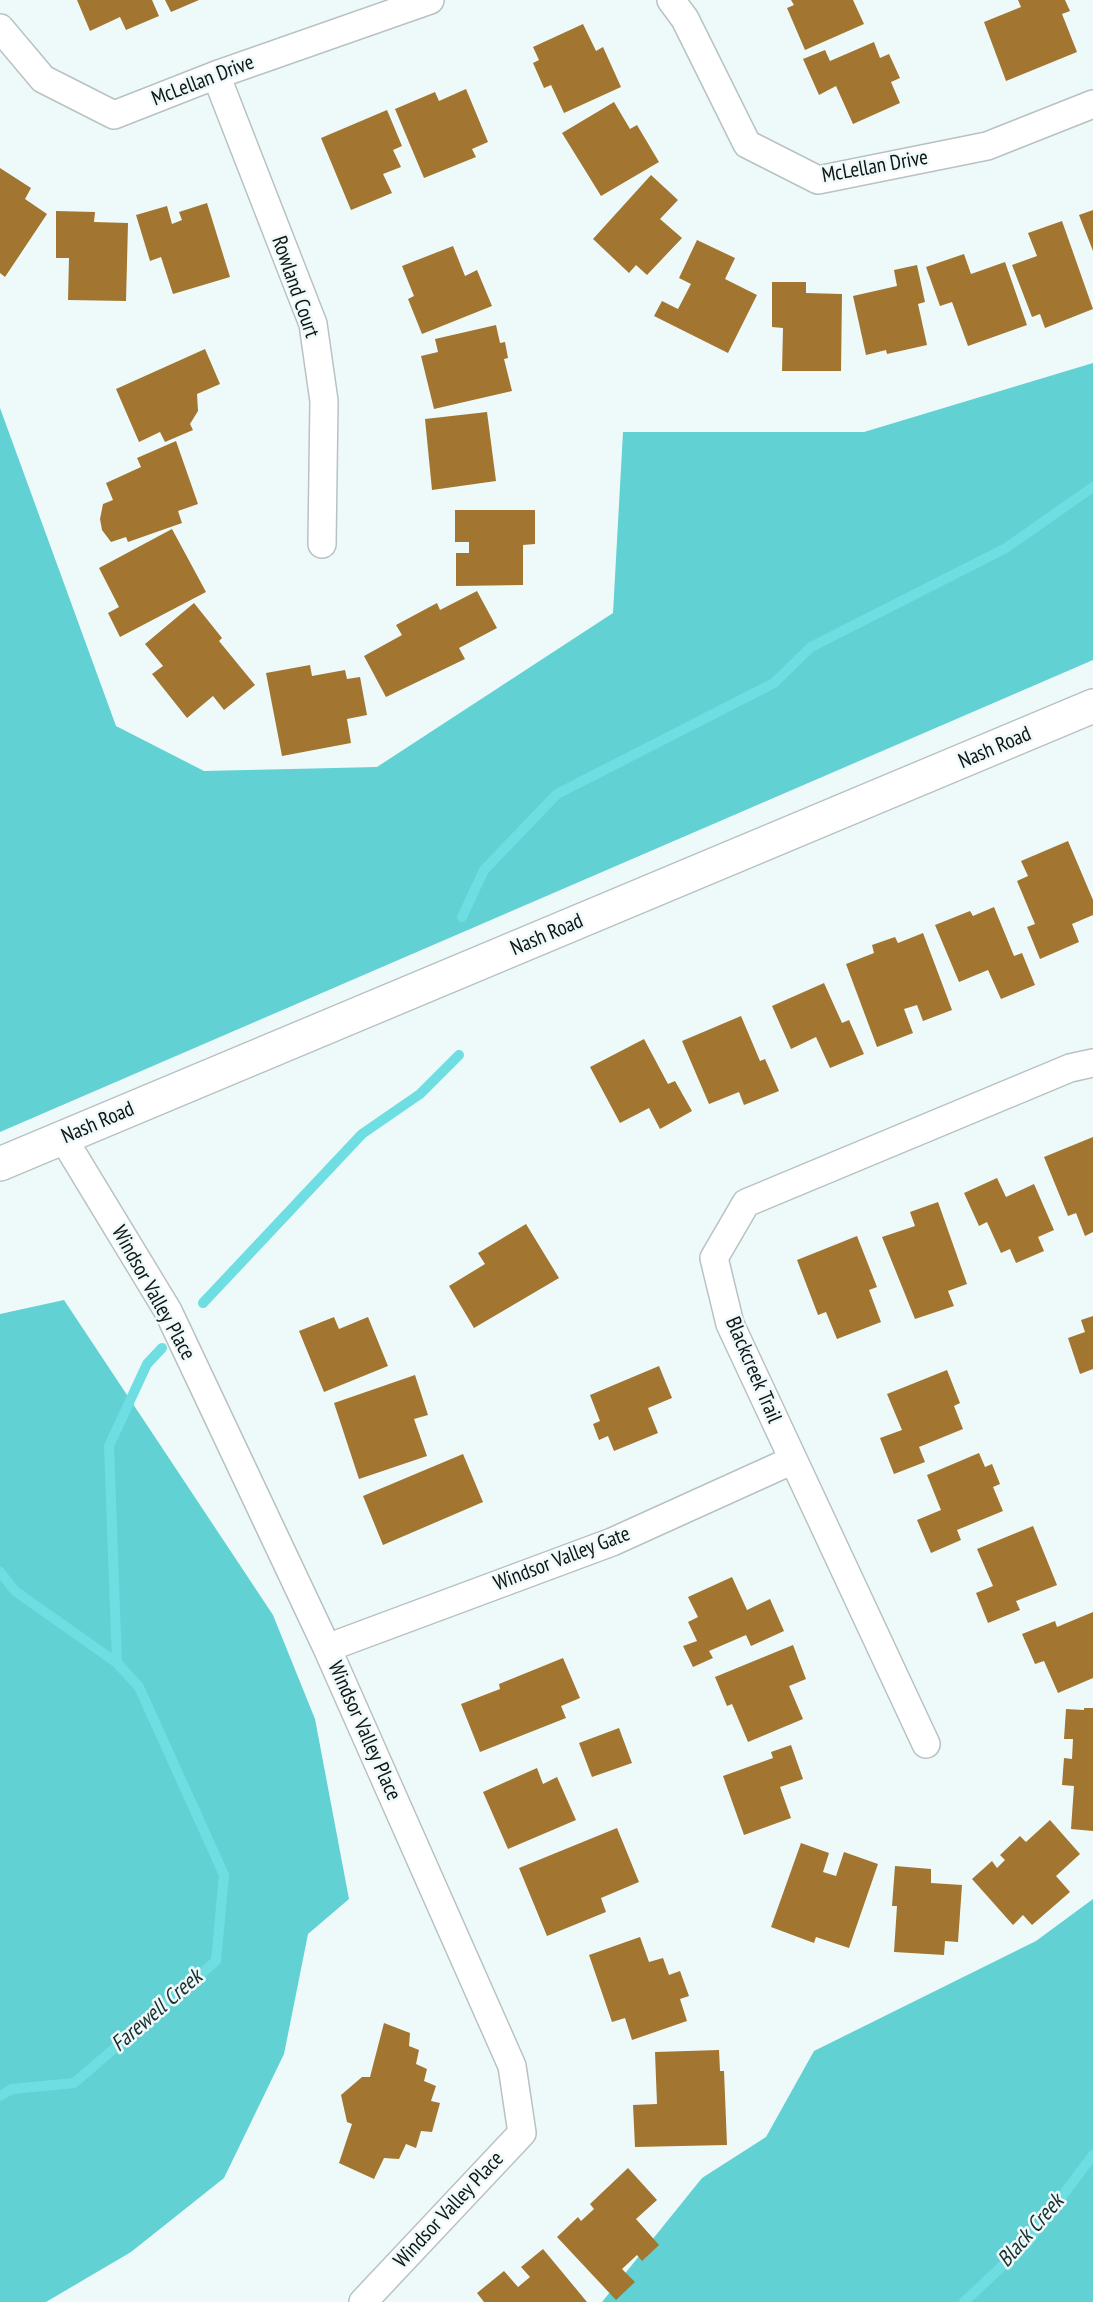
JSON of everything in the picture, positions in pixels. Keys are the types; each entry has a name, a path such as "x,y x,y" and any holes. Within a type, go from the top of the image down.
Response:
{"street":[{"name":"McLellan Drive","path":"0,28 43,79 114,115 216,75 430,0"},
{"name":"McLellan Drive","path":"671,0 685,18 747,144 818,180 987,146 1093,104"},
{"name":"Rowland Court","path":"216,75 312,324 324,401 322,544"},
{"name":"Nash Road","path":"0,1164 1093,706"},
{"name":"Blackcreek Trail","path":"926,1744 730,1324 714,1258 746,1203 1070,1068 1093,1063"},
{"name":"Windsor Valley Place","path":"63,1138 168,1311 327,1648 512,2066 522,2133 363,2302"},
{"name":"Windsor Valley Gate","path":"327,1648 612,1542 793,1460"}],"shaded area":[{"path":"1093,363 1093,660 0,1132 0,408 116,726 204,771 377,767 613,613 623,432 864,432"},
{"path":"64,1300 273,1615 315,1719 349,1899 308,1934 284,2054 224,2178 131,2252 46,2302 0,2302 0,1314"},
{"path":"1093,1899 1093,2302 602,2302 702,2178 766,2137 814,2051 1036,1941"}],"building":[{"path":"77,0 152,0 159,16 126,30 120,17 90,31"},
{"path":"165,0 199,0 171,12"},
{"path":"791,0 853,0 864,24 805,50 787,8 794,5"},
{"path":"1018,0 1065,0 1070,11 1062,14 1077,52 1006,81 984,22 1021,7"},
{"path":"583,24 596,51 603,47 621,87 564,113 551,85 544,88 533,63 539,60 533,47"},
{"path":"874,42 880,58 889,54 900,78 891,82 900,103 853,124 836,86 819,95 803,59 825,50 830,61"},
{"path":"466,89 488,142 472,149 476,157 424,178 395,109 435,92 439,101"},
{"path":"614,102 630,129 637,125 659,162 601,196 562,133"},
{"path":"387,110 402,146 393,150 401,167 383,174 392,193 351,210 321,138"},
{"path":"0,168 31,188 25,199 47,214 5,277 0,273"},
{"path":"651,175 678,200 660,219 682,238 647,275 636,265 629,273 593,239"},
{"path":"207,203 230,277 173,294 161,257 150,261 136,215 167,206 172,224 182,220 179,212"},
{"path":"1093,210 1093,251 1079,215"},
{"path":"56,211 95,212 94,222 128,223 126,301 68,300 69,258 56,258"},
{"path":"1062,221 1093,309 1045,328 1040,314 1032,317 1012,265 1037,256 1028,233"},
{"path":"697,240 735,258 725,279 757,295 728,353 654,316 662,301 678,309 691,284 679,278"},
{"path":"453,246 465,276 477,270 492,306 422,334 408,299 414,296 402,266"},
{"path":"964,254 971,274 1005,262 1027,325 968,346 952,302 940,306 926,267"},
{"path":"917,265 925,302 918,304 927,345 887,354 886,350 866,355 853,296 897,286 894,270"},
{"path":"772,282 806,282 806,293 842,294 841,371 782,371 783,328 772,327"},
{"path":"496,325 500,343 505,342 508,358 504,359 512,391 434,409 421,356 438,352 435,339"},
{"path":"205,349 220,384 197,394 198,411 190,424 193,430 165,442 160,432 139,442 116,389"},
{"path":"487,412 496,481 432,490 425,419"},
{"path":"176,441 198,504 178,511 182,523 128,542 126,537 111,542 102,530 100,519 103,504 113,500 106,483 141,467 137,458"},
{"path":"455,510 535,510 535,544 523,545 523,585 456,586 456,553 469,553 469,542 455,542"},
{"path":"172,529 206,592 120,637 108,613 119,607 99,568"},
{"path":"477,591 497,628 459,648 465,659 386,697 364,656 402,635 396,625 437,603 440,610"},
{"path":"194,603 222,638 219,641 255,685 224,710 213,696 187,718 152,674 163,666 145,644"},
{"path":"310,665 312,676 345,670 347,679 360,677 367,715 347,719 351,743 282,756 266,673"},
{"path":"1068,841 1093,900 1093,915 1072,924 1079,942 1040,959 1027,927 1035,924 1017,881 1028,876 1021,861"},
{"path":"994,907 1014,956 1022,953 1035,985 1001,999 988,970 959,982 935,925 970,911 973,916"},
{"path":"923,933 952,1010 923,1021 917,1005 904,1009 913,1033 877,1047 846,964 874,953 872,945 895,937 898,943"},
{"path":"824,983 842,1023 849,1020 864,1054 830,1068 816,1037 791,1049 772,1006"},
{"path":"741,1016 760,1061 765,1059 779,1091 744,1105 739,1092 709,1104 682,1041"},
{"path":"644,1039 668,1084 675,1081 692,1111 660,1129 649,1108 620,1123 590,1067"},
{"path":"1093,1137 1093,1232 1085,1236 1076,1213 1068,1216 1044,1157"},
{"path":"997,1178 1006,1197 1034,1184 1054,1230 1038,1237 1044,1251 1016,1263 1010,1249 1001,1253 987,1222 979,1226 964,1193"},
{"path":"938,1202 967,1284 948,1291 954,1306 915,1319 882,1237 915,1226 910,1212"},
{"path":"526,1224 559,1278 474,1328 449,1286 485,1264 478,1253"},
{"path":"857,1236 877,1287 869,1290 881,1322 837,1339 826,1312 818,1315 797,1260"},
{"path":"1093,1316 1093,1369 1080,1374 1068,1338 1085,1332 1081,1320"},
{"path":"334,1317 339,1329 368,1317 388,1366 324,1392 299,1331"},
{"path":"659,1366 672,1398 648,1408 658,1433 614,1451 608,1436 599,1440 593,1424 600,1421 590,1395"},
{"path":"947,1370 960,1403 954,1406 963,1429 919,1447 925,1462 894,1474 880,1438 902,1430 887,1394"},
{"path":"415,1375 428,1415 414,1419 427,1456 359,1479 334,1403"},
{"path":"979,1453 985,1467 992,1464 1000,1484 993,1487 1003,1511 957,1530 961,1540 931,1553 917,1520 941,1510 927,1475"},
{"path":"463,1454 483,1502 383,1545 363,1496"},
{"path":"1033,1526 1057,1585 1016,1601 1020,1610 988,1623 976,1593 993,1586 977,1549"},
{"path":"732,1577 747,1610 770,1599 784,1631 751,1646 746,1635 709,1651 713,1658 693,1667 683,1646 697,1641 688,1622 698,1617 688,1597"},
{"path":"1093,1612 1093,1678 1058,1693 1044,1661 1035,1664 1022,1634 1055,1621 1057,1627"},
{"path":"793,1645 806,1679 789,1686 803,1719 748,1742 732,1704 727,1706 715,1677"},
{"path":"563,1658 580,1698 561,1706 566,1718 480,1752 461,1704 500,1689 499,1684"},
{"path":"1084,1708 1093,1708 1093,1831 1071,1829 1074,1786 1062,1785 1064,1758 1072,1759 1073,1739 1064,1739 1066,1709 1084,1710"},
{"path":"619,1728 632,1763 592,1777 579,1743"},
{"path":"791,1745 803,1779 780,1787 791,1818 744,1835 723,1776 773,1758 771,1752"},
{"path":"537,1768 543,1784 557,1777 576,1820 508,1849 483,1792"},
{"path":"1050,1820 1080,1854 1056,1876 1070,1892 1032,1925 1023,1915 1013,1925 972,1879 992,1861 997,1868 1005,1860 1000,1855 1020,1836 1026,1842"},
{"path":"617,1828 639,1882 601,1898 606,1912 547,1936 519,1868"},
{"path":"801,1843 829,1853 823,1872 836,1876 844,1852 878,1864 849,1948 816,1937 814,1943 771,1927"},
{"path":"895,1866 931,1869 931,1883 962,1885 958,1942 945,1941 944,1955 894,1952 897,1906 892,1906"},
{"path":"640,1937 649,1962 663,1958 669,1975 680,1971 689,1996 680,1999 687,2021 632,2040 625,2018 612,2022 589,1955"},
{"path":"384,2023 410,2033 409,2046 419,2050 416,2064 427,2069 424,2081 436,2086 431,2101 440,2103 432,2132 421,2131 416,2148 406,2144 399,2159 384,2158 374,2179 339,2163 352,2124 347,2122 341,2095 362,2077 370,2077"},
{"path":"719,2050 720,2071 724,2071 727,2145 635,2147 633,2105 657,2104 655,2052"},
{"path":"628,2168 657,2200 636,2219 659,2245 642,2261 637,2255 622,2269 635,2282 616,2300 557,2237 578,2217 581,2221 594,2209 590,2204"},
{"path":"543,2249 587,2302 484,2302 477,2293 504,2271 518,2287 530,2277 521,2267"}],"waterway":[{"path":"462,917 484,870 557,794 774,683 811,647 1006,548 1093,487"},
{"path":"203,1303 362,1134 420,1094 459,1055"},
{"path":"117,1663 109,1446 147,1364 162,1348"},
{"name":"Farewell Creek","path":"0,1572 15,1591 117,1663 139,1687 224,1875 216,1961 74,2083 12,2089 0,2096"},
{"name":"Black Creek","path":"964,2302 1027,2243 1093,2155"}]}
